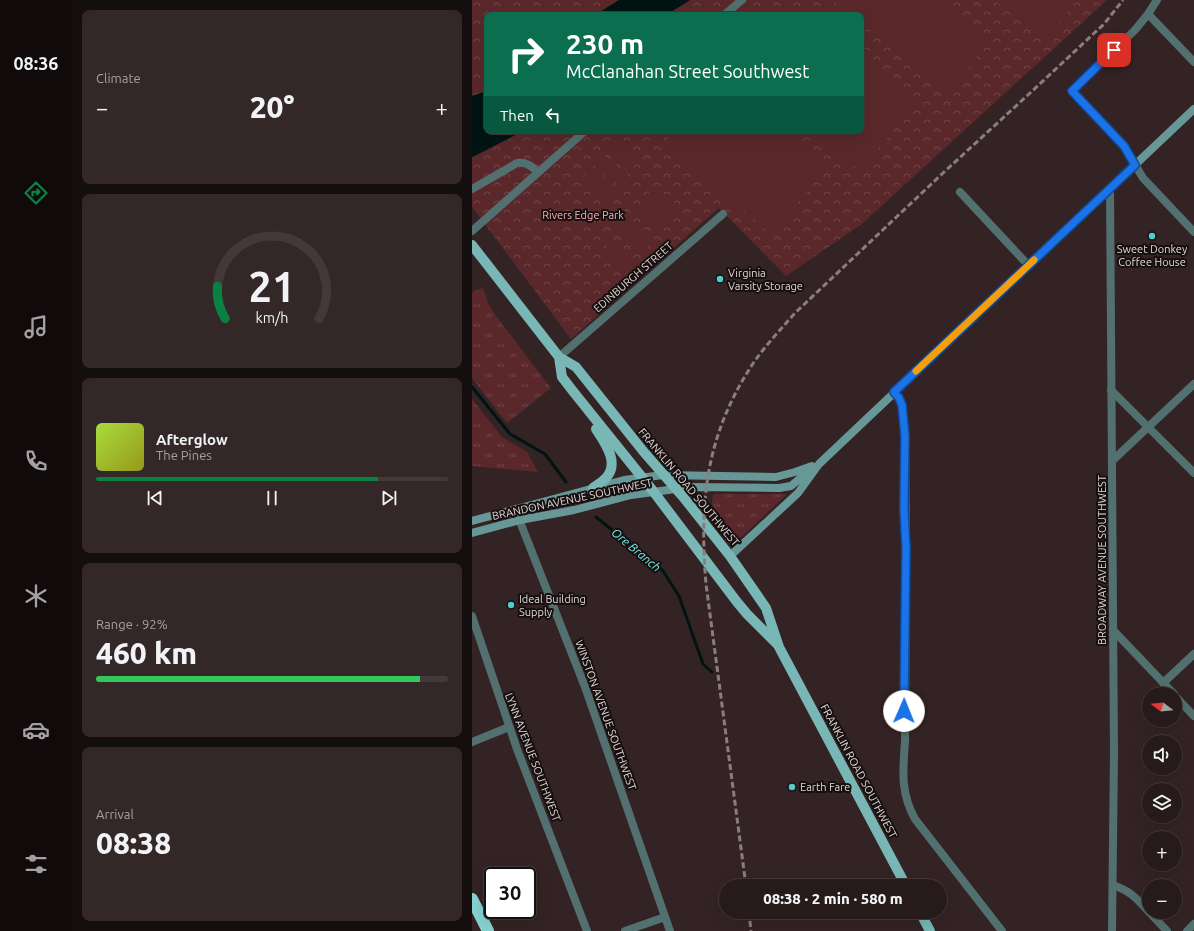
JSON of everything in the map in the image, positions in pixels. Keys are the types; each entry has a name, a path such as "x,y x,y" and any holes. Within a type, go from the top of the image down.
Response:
{"highway":[{"path":"472,899 488,931"}],"main road":[{"path":"730,556 798,493 819,464 1194,109"},
{"name":"FRANKLIN ROAD SOUTHWEST","path":"472,245 559,357 576,367 730,556 766,608 779,647 902,879"},
{"name":"FRANKLIN ROAD SOUTHWEST","path":"559,357 562,377 643,478 744,610 779,647"},
{"path":"572,390 607,447 611,457 612,464 609,474 593,488"},
{"name":"BRANDON AVENUE SOUTHWEST","path":"472,520 624,480 663,475 776,477 819,464"},
{"name":"BRANDON AVENUE SOUTHWEST","path":"472,533 520,520 574,510 631,495 690,487 778,488 791,486 819,464"},
{"path":"924,919 930,931"}],"street":[{"path":"728,12 742,0"},
{"path":"1157,0 1135,30 1072,91 1124,146 1143,178 1194,232"},
{"path":"1148,14 1194,62"},
{"path":"472,232 582,134"},
{"path":"472,189 523,162 529,164 538,172"},
{"name":"BROADWAY AVENUE SOUTHWEST","path":"1110,188 1114,760 1112,931"},
{"path":"960,192 1028,266"},
{"name":"EDINBURGH STREET","path":"559,357 723,214"},
{"path":"1112,461 1194,384"},
{"path":"1111,390 1194,473"},
{"path":"894,392 902,405 905,436 905,792 910,810 1002,931"},
{"name":"WINSTON AVENUE SOUTHWEST","path":"516,509 585,687 670,931"},
{"name":"LYNN AVENUE SOUTHWEST","path":"472,616 509,727 587,931"},
{"path":"1113,630 1167,687"},
{"path":"1163,683 1194,654"},
{"path":"1182,703 1194,716"},
{"path":"472,742 509,727"},
{"path":"1113,885 1124,889 1133,895 1142,905"},
{"path":"625,931 665,916"},
{"path":"1156,919 1167,931"},
{"path":"1187,931 1194,924"}],"green space":[{"path":"472,0 619,0 600,12 484,12 484,92 472,96"},
{"name":"Rivers Edge Park","path":"690,0 1107,0 862,224 786,276 719,208 571,339 472,207 472,158 517,134 864,134 864,12 671,12"},
{"path":"833,0 941,0 990,40 948,93 864,25 864,12 848,12"},
{"path":"994,0 1078,0 1045,41"},
{"path":"864,59 916,102 860,171 814,134 864,134"},
{"path":"672,134 791,134 829,165 772,234 663,145"},
{"path":"614,138 640,159 631,171 605,150"},
{"path":"602,154 628,175 619,186 593,165"},
{"path":"589,170 615,191 605,203 580,181"},
{"path":"654,186 680,207 671,218 645,198"},
{"path":"642,201 669,222 659,234 633,213"},
{"path":"630,218 655,239 645,250 620,229"},
{"path":"611,241 637,263 627,274 601,253"},
{"path":"483,288 489,305 496,316 551,388 507,423 472,378 472,293 475,290"},
{"path":"472,399 502,437 527,452 538,472 472,466"},
{"path":"713,494 787,494 734,544 711,516"}],"shaded area":[{"path":"619,0 690,0 671,12 600,12"},
{"path":"484,92 484,134 517,134 472,157 472,96"}],"waterway":[{"name":"Ore Branch","path":"472,387 510,434 545,454 566,482"},
{"name":"Ore Branch","path":"596,517 663,571 679,596 703,664 712,672"}],"railway":[{"path":"745,879 706,584 704,553 705,496 709,468 725,415 754,362 795,313 1104,24 1123,0"},
{"path":"750,919 751,931"}],"slow traffic":[{"path":"916,371 1034,260"}],"place":[{"name":"Sweet Donkey Coffee House","path":"1152,236"},
{"name":"Virginia Varsity Storage","path":"720,279"},
{"name":"Ideal Building Supply","path":"511,605"},
{"name":"Earth Fare","path":"792,787"}],"route":[{"path":"904,711 906,548 904,509 905,436 904,413 899,398 894,392 1135,165 1128,150 1072,91 1114,50"}]}
